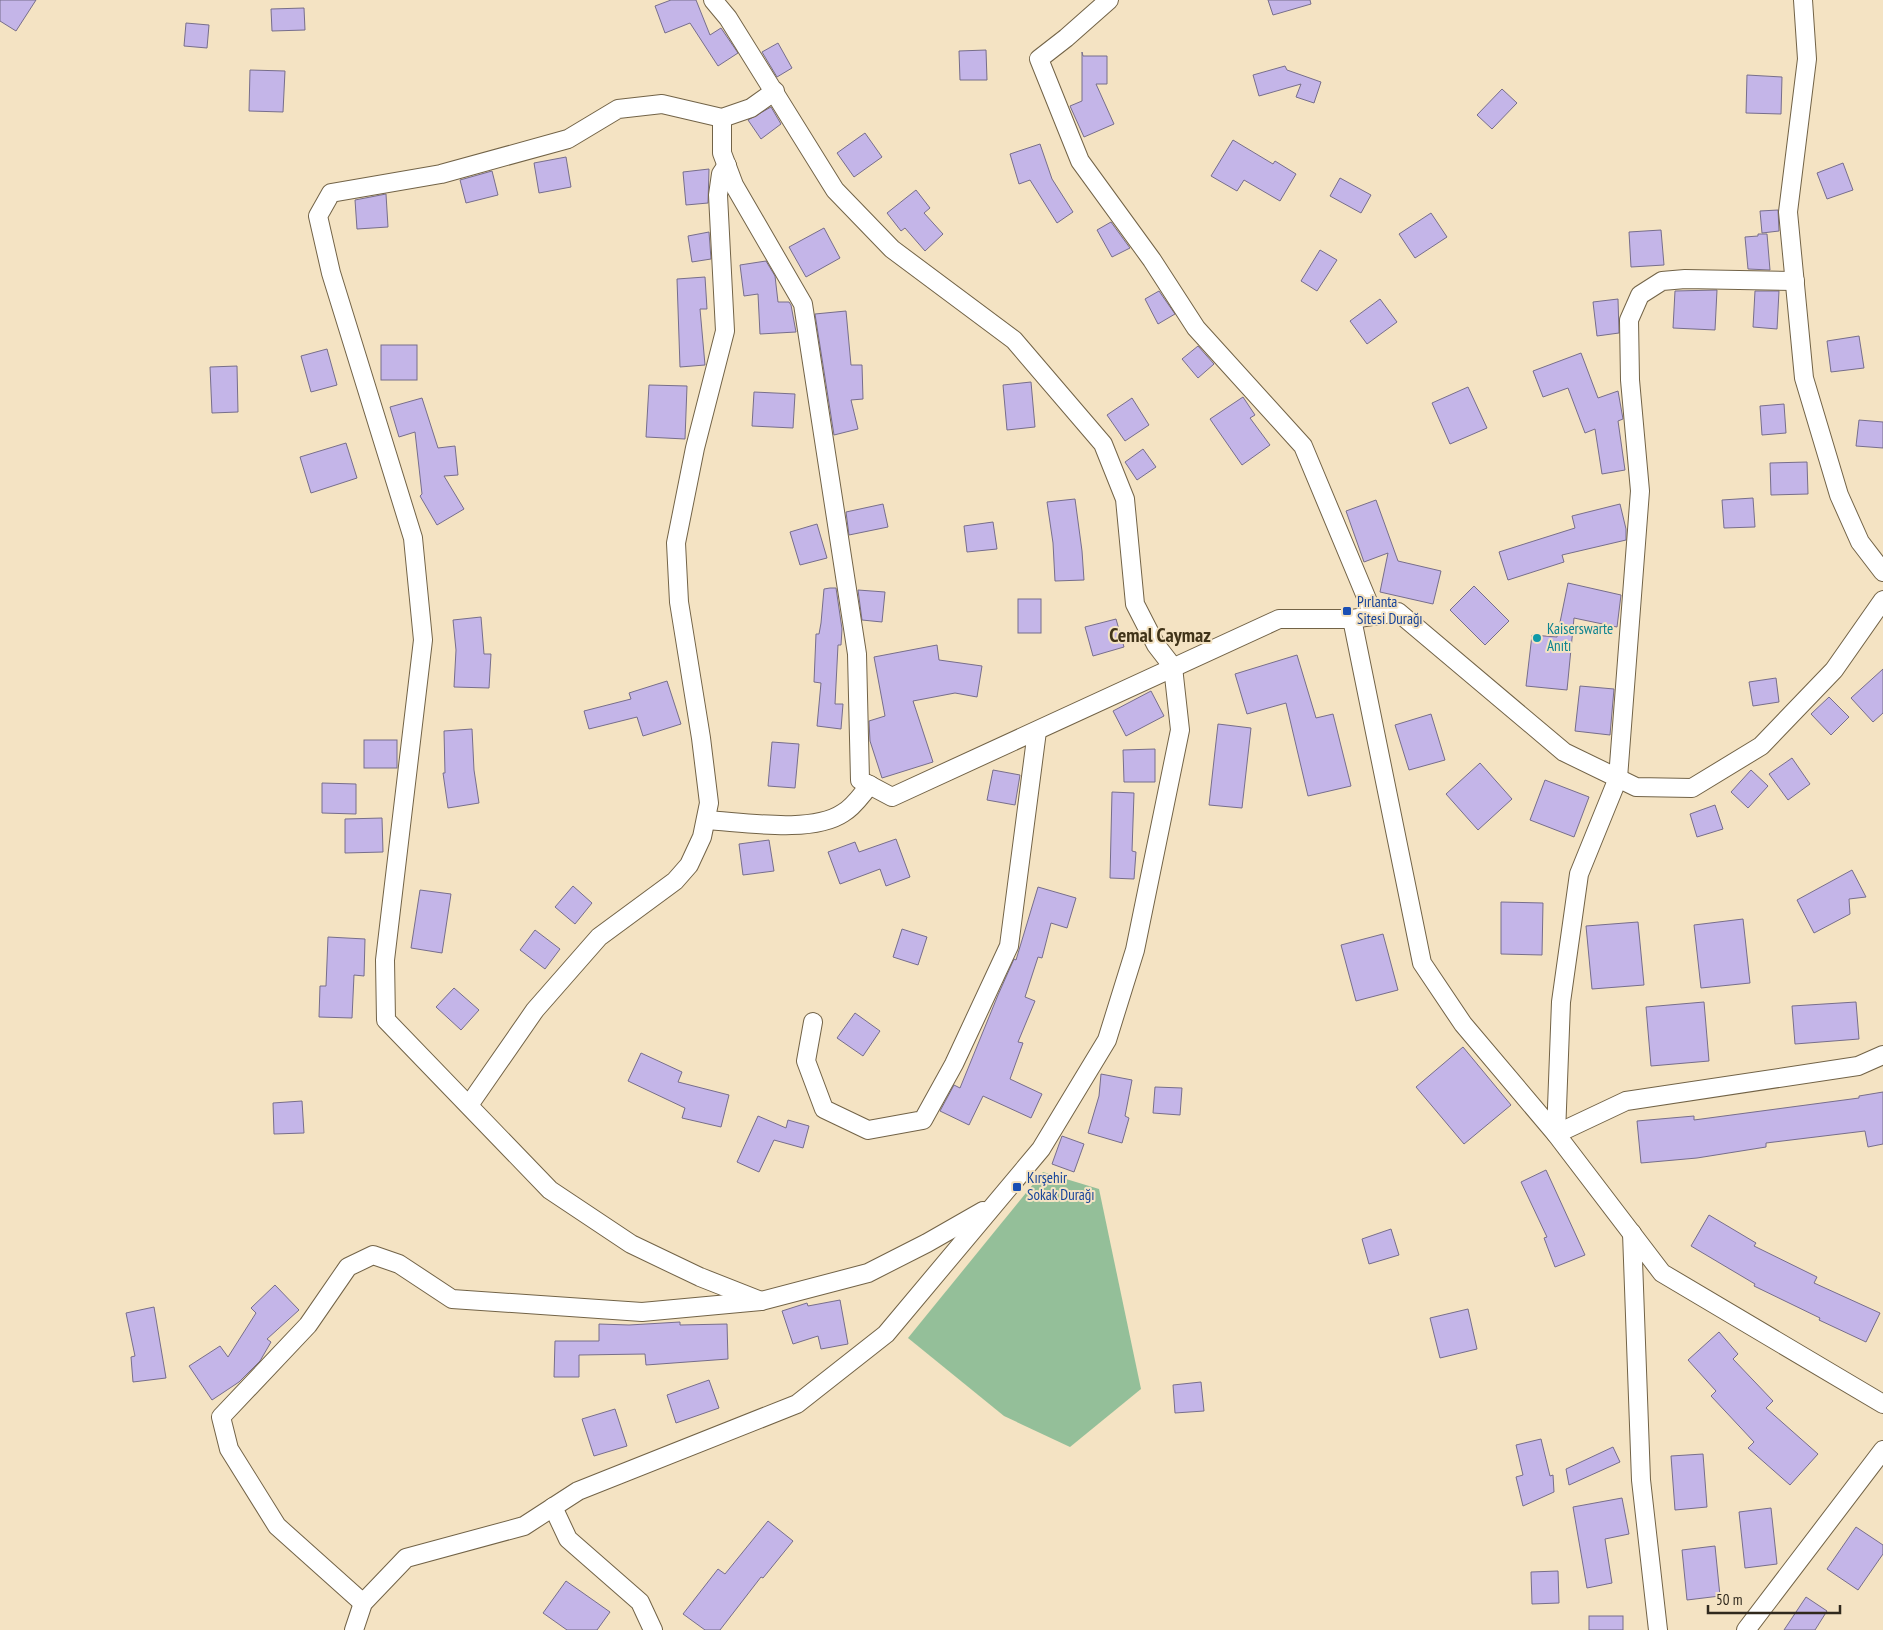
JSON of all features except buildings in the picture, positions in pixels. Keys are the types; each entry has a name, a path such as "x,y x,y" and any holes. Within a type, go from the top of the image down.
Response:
{"street":[{"path":"354,1630 363,1604 406,1558 524,1526 578,1491 797,1404 886,1334 1040,1149 1107,1040 1135,950 1180,730 1173,667 1156,645 1135,604 1125,499 1103,444 1014,340 892,249 836,190 728,18 713,0"},
{"path":"1108,0 1066,38 1038,59 1080,161 1152,260 1196,328 1303,446 1374,616"},
{"path":"1803,0 1807,59 1788,212 1804,378 1836,486 1860,542 1883,572"},
{"path":"760,1301 700,1277 631,1244 550,1190 386,1020 384,960 423,640 413,538 331,273 318,216 331,192 441,174 568,139 618,109 662,104 722,118 751,108 775,91"},
{"path":"722,118 722,153 734,185 803,304 857,654 860,780 892,797 1279,619 1352,619 1398,612 1564,752 1636,786 1692,788 1762,746 1834,670 1883,600"},
{"path":"469,1105 535,1010 599,937 675,881 689,865 702,837 706,820 708,794 679,602 676,543 695,448 726,331 718,195 721,174 727,165"},
{"path":"1556,1134 1561,1002 1579,874 1618,778 1640,491 1630,380 1629,320 1640,295 1662,281 1685,279 1795,281"},
{"path":"1352,619 1422,963 1463,1024 1556,1134 1662,1273 1883,1404"},
{"path":"813,1022 806,1061 824,1109 868,1130 923,1120 954,1064 1009,946 1037,731"},
{"path":"706,820 788,826 832,819 845,812 870,785"},
{"path":"1556,1134 1626,1101 1858,1066 1883,1055"},
{"path":"363,1604 277,1526 230,1449 220,1418 308,1325 348,1267 373,1256 399,1264 452,1299 510,1305 642,1312 760,1301 868,1273 927,1243 993,1205"},
{"path":"1632,1233 1641,1480 1658,1630"},
{"path":"1746,1630 1883,1450"},
{"path":"554,1507 568,1539 640,1602 654,1630"}],"green space":[{"path":"1043,1172 1099,1189 1141,1389 1070,1447 1004,1416 908,1338"}],"place":[{"name":"Pırlanta Sitesi Durağı","path":"1347,611"},
{"name":"Kaiserswarte Anıtı","path":"1537,638"},
{"name":"Kırşehir Sokak Durağı","path":"1017,1187"}],"district":[{"name":"Cemal Caymaz","path":"1160,635"}]}
